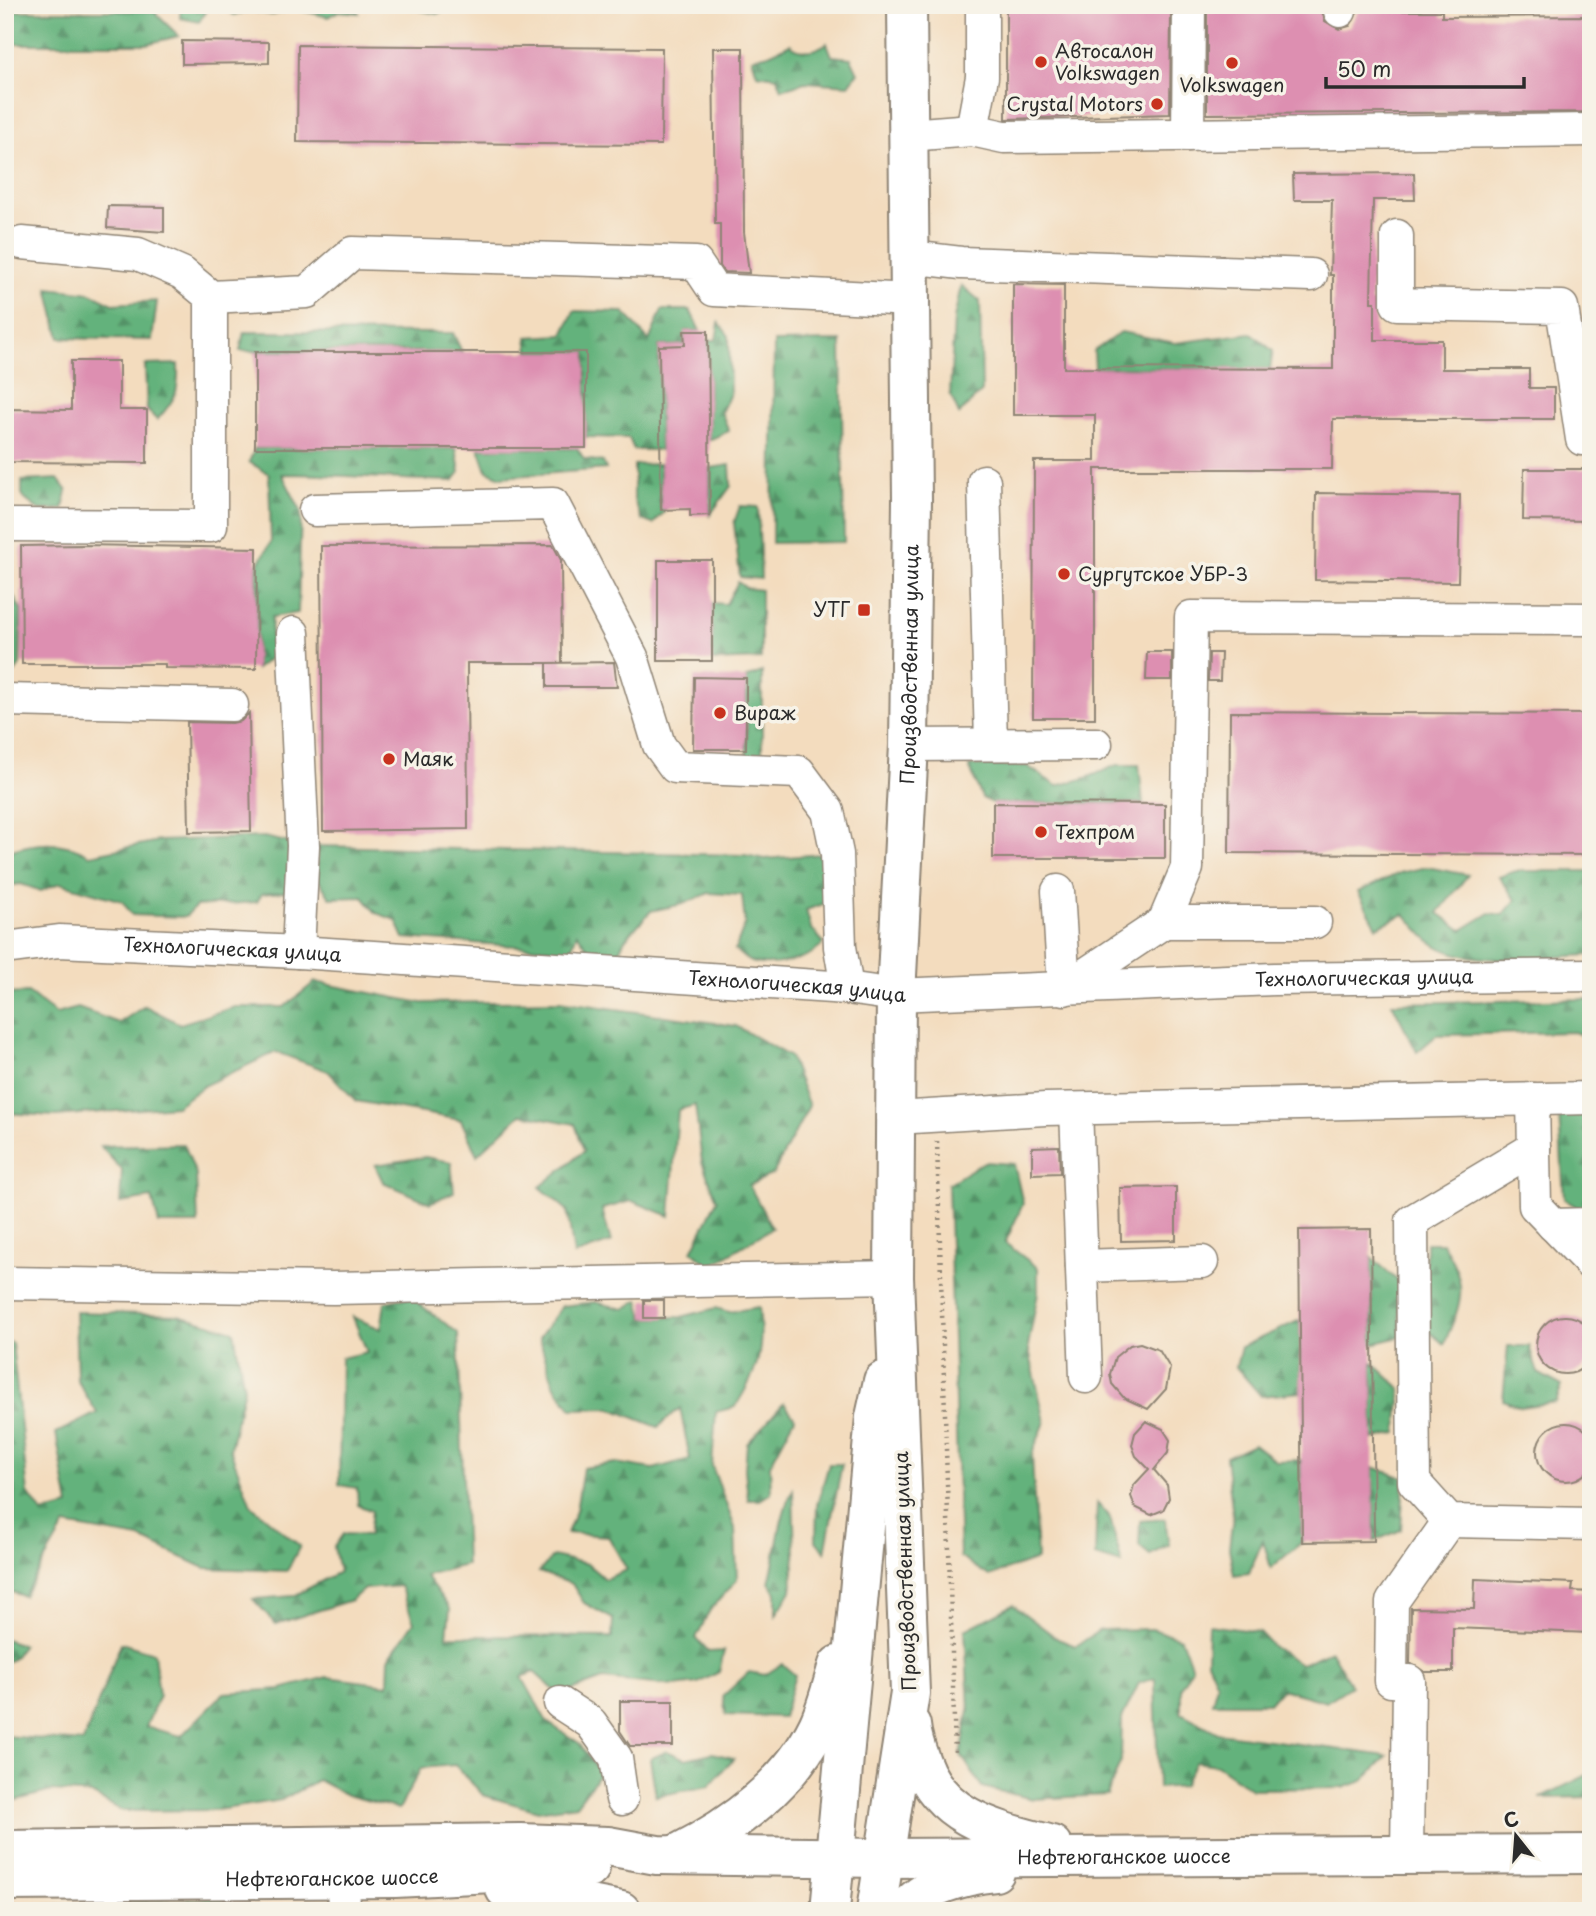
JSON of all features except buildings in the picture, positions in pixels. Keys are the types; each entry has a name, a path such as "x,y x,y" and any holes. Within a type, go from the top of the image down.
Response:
{"main road":[{"name":"Производственная улица","path":"876,1911 910,1693 894,1277 896,995 909,745 911,300 906,5"},
{"name":"Производственная улица","path":"830,1911 875,1417 895,1325"},
{"path":"665,1855 710,1837 789,1773 818,1726 859,1603"},
{"path":"910,1693 911,1737 925,1773 937,1794 957,1812 1011,1834 1105,1858"},
{"name":"Нефтеюганское шоссе","path":"5,1850 520,1843 608,1846 665,1855 883,1858 1591,1854"},
{"name":"Нефтеюганское шоссе","path":"5,1881 344,1894 395,1878 608,1867 665,1855"},
{"path":"905,1911 926,1892 979,1874 1105,1858"},
{"path":"395,1878 520,1891 621,1911"}],"street":[{"path":"972,130 982,77 982,5"},
{"path":"1188,135 1189,5"},
{"path":"908,135 972,130 1004,137 1188,135 1282,124 1385,123 1591,130"},
{"path":"1397,236 1397,304 1562,307 1582,439 1591,438"},
{"path":"22,243 138,254 182,273 211,297 307,292 352,253 696,263 714,290 911,300"},
{"path":"910,257 961,263 1311,275"},
{"path":"5,525 211,526 211,297"},
{"path":"984,481 991,744"},
{"path":"315,510 553,504 632,657 659,745 675,766 799,772 828,811 837,854 840,947 847,988"},
{"path":"1063,989 1164,922 1187,868 1191,617 1591,619"},
{"path":"293,633 303,846 298,952"},
{"path":"5,700 232,705"},
{"path":"909,745 1096,744"},
{"path":"1058,891 1063,989"},
{"path":"1164,922 1315,922"},
{"name":"Технологическая улица","path":"5,948 59,941 298,952 847,988 896,995 1274,979 1591,975"},
{"path":"1533,1098 1535,1206 1591,1264"},
{"path":"896,1118 1076,1109 1591,1098"},
{"path":"1076,1109 1086,1377"},
{"path":"1534,1148 1412,1221 1414,1482 1449,1521 1591,1524"},
{"path":"1553,1225 1591,1224"},
{"path":"1082,1266 1202,1262"},
{"path":"5,1283 333,1288 894,1277"},
{"path":"1407,1856 1409,1681 1391,1681 1392,1602 1449,1521"},
{"path":"560,1703 591,1723 616,1758 622,1799"}],"path":[{"path":"937,1116 955,1756"},
{"path":"1183,1911 1347,1911"}],"green space":[{"path":"153,5 170,5 154,12 179,36 146,44 5,44 5,11 153,11"},
{"path":"181,5 210,5 199,22 180,18"},
{"path":"220,5 357,5 359,13 339,11 328,17 295,9 272,15 251,11 234,15"},
{"path":"396,5 454,5 437,14"},
{"path":"827,43 832,56 851,58 858,73 849,85 805,82 782,89 777,77 757,74 752,58 769,54 790,44 808,51"},
{"path":"961,285 980,301 982,391 959,414 950,394 954,319"},
{"path":"48,288 91,293 113,304 157,301 152,340 60,338"},
{"path":"662,310 690,310 700,331 685,331 685,345 659,346 660,450 634,450 629,438 586,437 586,352 529,352 527,337 563,335 574,311 624,312 649,341"},
{"path":"719,323 729,336 730,394 721,412 729,431 709,440 708,340 716,340"},
{"path":"244,332 453,333 462,352 240,351"},
{"path":"1121,332 1175,343 1251,333 1273,351 1270,369 1095,368 1094,351"},
{"path":"841,341 844,542 772,543 774,342"},
{"path":"178,364 175,395 157,420 147,410 145,365"},
{"path":"255,448 456,448 460,472 453,481 282,474 301,511 298,613 272,617 270,658 256,669 257,567 271,542 269,474 249,462"},
{"path":"479,448 577,448 584,459 603,462 606,469 501,477 487,471"},
{"path":"660,464 661,509 667,509 653,524 642,520 634,500 634,465"},
{"path":"730,465 731,486 710,515 710,468"},
{"path":"58,479 67,491 63,509 39,510 22,497 22,481"},
{"path":"740,506 758,507 761,579 740,577 734,523"},
{"path":"5,580 21,610 20,665 10,679 5,670"},
{"path":"738,582 746,588 761,590 761,659 712,661 712,603 726,604"},
{"path":"762,672 762,762 747,764 746,678"},
{"path":"1117,765 1139,765 1143,803 993,803 982,798 969,766 1027,766 1057,786"},
{"path":"264,837 291,843 290,891 262,894 257,902 196,906 185,917 132,915 122,901 60,883 41,891 21,884 5,886 5,852 27,846 59,844 90,855 158,841"},
{"path":"317,846 745,855 765,859 820,854 829,902 806,910 811,928 824,943 810,954 790,961 768,964 749,961 735,950 745,924 742,895 709,893 683,904 651,911 625,939 618,953 590,952 577,933 571,950 404,938 396,920 376,913 363,897 330,898 318,879"},
{"path":"1427,867 1468,875 1438,913 1462,930 1490,913 1503,915 1516,900 1499,877 1516,871 1591,871 1591,955 1508,959 1464,956 1431,942 1405,914 1377,927 1358,892 1400,873"},
{"path":"315,982 422,1003 559,1001 736,1026 790,1057 809,1106 773,1174 749,1185 772,1228 710,1266 692,1251 717,1200 702,1162 695,1105 678,1110 670,1216 632,1201 602,1209 611,1242 574,1255 567,1210 540,1187 584,1151 575,1124 521,1114 477,1155 461,1120 356,1101 328,1071 276,1052 205,1085 176,1106 56,1116 5,1113 5,994 28,993 56,1014 78,1008 119,1023 145,1006 180,1024 235,1007 284,1007"},
{"path":"1591,999 1591,1039 1574,1032 1437,1035 1417,1052 1392,1003"},
{"path":"1591,1113 1591,1214 1588,1214 1564,1199 1559,1114"},
{"path":"184,1144 196,1175 198,1224 159,1224 152,1198 120,1203 122,1170 100,1146"},
{"path":"425,1157 451,1162 454,1192 430,1203 383,1182 375,1165"},
{"path":"984,1162 1014,1164 1023,1204 1005,1243 1038,1268 1038,1293 1028,1346 1045,1422 1032,1454 1037,1559 989,1576 960,1557 948,1184"},
{"path":"1426,1243 1442,1243 1460,1282 1459,1304 1444,1344 1426,1329"},
{"path":"1371,1257 1398,1281 1400,1337 1372,1344"},
{"path":"410,1297 458,1333 466,1565 425,1575 450,1609 447,1636 612,1637 613,1619 584,1603 572,1584 539,1572 553,1556 587,1564 605,1579 627,1570 608,1536 567,1533 576,1511 583,1468 616,1463 653,1469 690,1459 680,1408 658,1427 610,1408 572,1409 554,1385 539,1338 562,1306 595,1302 624,1309 639,1300 644,1318 681,1317 716,1308 729,1312 759,1307 760,1348 750,1382 735,1407 716,1412 712,1466 735,1528 737,1580 710,1610 696,1638 708,1652 724,1651 719,1672 698,1683 674,1686 603,1679 560,1695 534,1672 522,1677 547,1722 579,1743 600,1773 576,1805 538,1811 483,1795 455,1765 421,1768 399,1809 347,1795 318,1780 281,1800 217,1810 123,1811 91,1794 52,1791 5,1803 5,1736 83,1742 121,1643 154,1653 159,1695 146,1727 181,1736 224,1693 281,1689 327,1677 388,1685 389,1658 414,1622 400,1586 364,1589 351,1600 276,1624 253,1599 294,1596 339,1572 334,1547 343,1534 369,1535 372,1511 358,1505 357,1488 339,1485 341,1358 367,1352 353,1317 381,1329 385,1302"},
{"path":"75,1312 178,1315 234,1331 244,1388 230,1449 251,1505 300,1546 287,1571 205,1568 140,1538 65,1525 24,1596 5,1590 5,1524 13,1523 14,1486 5,1487 5,1341 12,1343 28,1493 42,1513 69,1506 56,1433 97,1413 77,1380"},
{"path":"1300,1320 1301,1392 1261,1396 1236,1367 1241,1347"},
{"path":"1508,1346 1529,1346 1538,1373 1562,1386 1556,1402 1520,1407 1503,1400"},
{"path":"1372,1362 1401,1389 1397,1433 1373,1439"},
{"path":"784,1403 795,1418 770,1465 771,1493 760,1500 748,1500 745,1469 747,1444"},
{"path":"1254,1444 1276,1461 1301,1460 1302,1542 1271,1568 1263,1540 1249,1573 1234,1575 1229,1548 1233,1516 1226,1457"},
{"path":"829,1464 842,1464 825,1552 816,1541 817,1505"},
{"path":"1373,1467 1404,1478 1401,1530 1374,1541"},
{"path":"793,1490 795,1556 791,1591 776,1615 776,1593 769,1582 784,1512"},
{"path":"1097,1503 1110,1518 1122,1564 1095,1556"},
{"path":"1165,1519 1169,1545 1150,1555 1139,1546 1140,1521"},
{"path":"1013,1605 1058,1639 1076,1646 1100,1630 1152,1629 1181,1638 1192,1668 1181,1687 1181,1713 1218,1733 1387,1756 1363,1781 1343,1788 1252,1789 1217,1765 1195,1762 1183,1786 1158,1788 1155,1678 1139,1683 1122,1718 1121,1761 1107,1795 1033,1799 982,1787 961,1755 969,1710 965,1630"},
{"path":"1208,1625 1259,1632 1273,1647 1301,1664 1331,1651 1351,1686 1326,1702 1281,1689 1269,1703 1212,1703 1217,1684 1207,1661"},
{"path":"5,1639 23,1645 13,1659 5,1662"},
{"path":"782,1664 795,1675 783,1717 726,1715 723,1696 749,1672 765,1675"},
{"path":"667,1751 685,1759 712,1753 734,1758 709,1786 656,1796 650,1759"},
{"path":"1591,1773 1591,1797 1540,1798"},
{"path":"223,1898 226,1911 5,1911 5,1903 37,1906"}],"place":[{"name":"Автосалон Volkswagen","path":"1041,62"},
{"name":"Volkswagen","path":"1232,63"},
{"name":"Crystal Motors","path":"1157,104"},
{"name":"Сургутское УБР-3","path":"1064,574"},
{"name":"УТГ","path":"864,610"},
{"name":"Вираж","path":"720,713"},
{"name":"Маяк","path":"389,759"},
{"name":"Техпром","path":"1041,832"}]}
